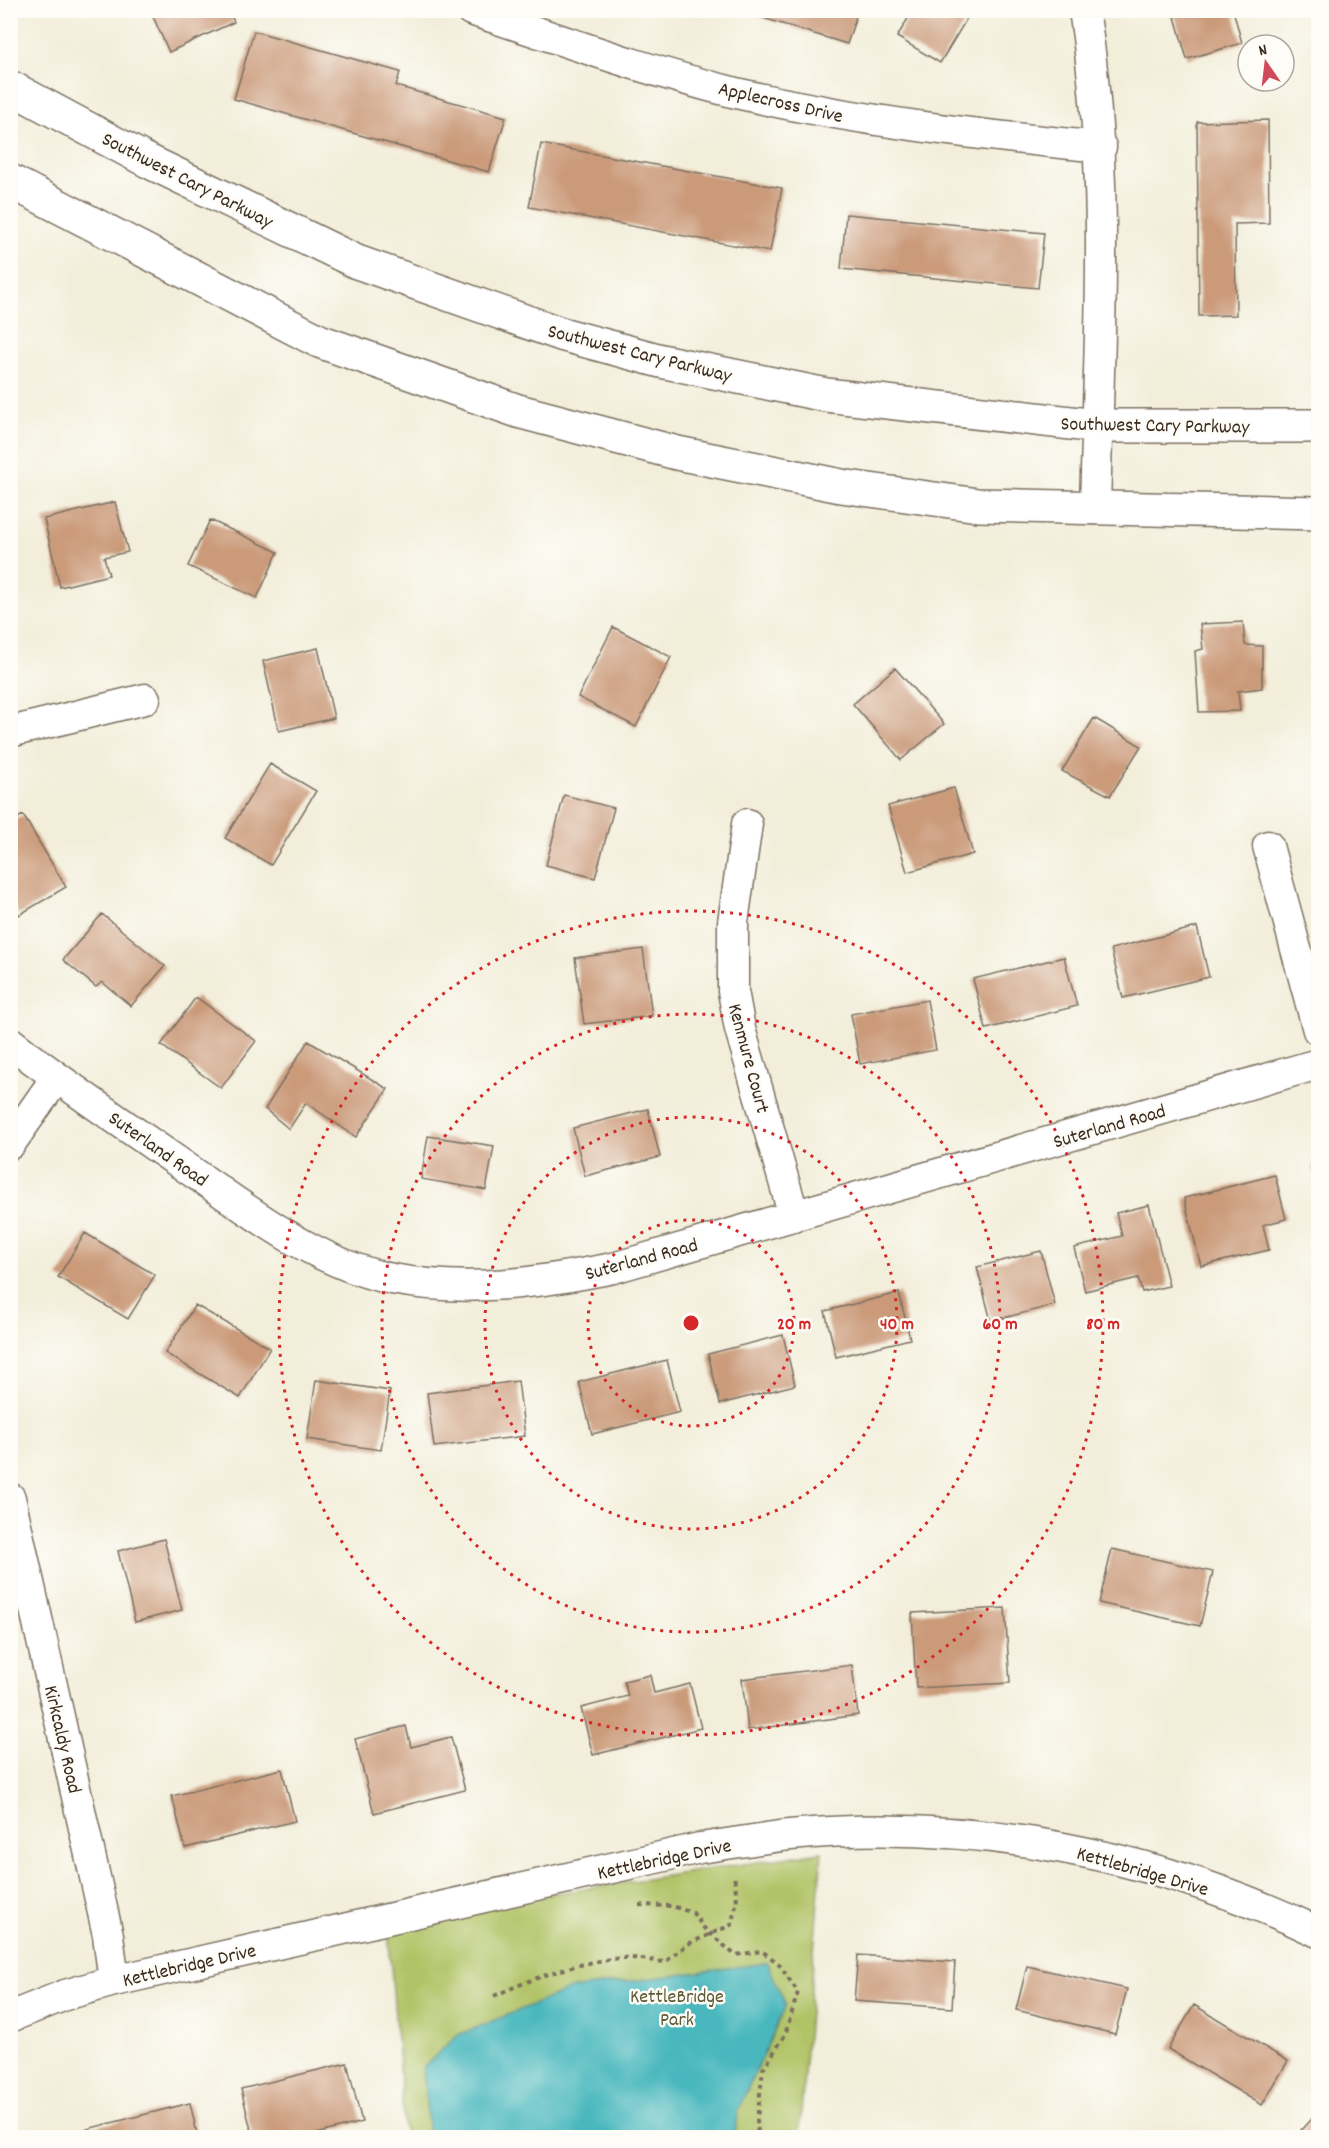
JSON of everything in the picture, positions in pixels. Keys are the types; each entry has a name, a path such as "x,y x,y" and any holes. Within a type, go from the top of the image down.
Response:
{"main road":[{"name":"Southwest Cary Parkway","path":"10,87 148,161 357,262 561,334 661,362 826,395 1097,426 1318,426"},
{"path":"10,181 319,341 518,411 677,453 842,486 978,505 1318,513"}],"street":[{"name":"Applecross Drive","path":"471,10 661,72 746,95 855,118 909,126 1101,147"},
{"path":"1084,10 1101,147 1103,225 1095,509"},
{"path":"10,732 145,699"},
{"name":"Kenmure Court","path":"747,824 733,922 733,991 740,1029 794,1216"},
{"path":"1268,846 1318,1030"},
{"name":"Suterland Road","path":"10,1042 56,1077 282,1233 337,1260 390,1278 446,1286 499,1287 551,1281 613,1268 1318,1064"},
{"path":"10,1144 56,1077"},
{"name":"Kirkcaldy Road","path":"10,1498 108,1935 114,1981"},
{"name":"Kettlebridge Drive","path":"10,2017 65,1995 114,1981 700,1848 790,1835 932,1831 1010,1838 1143,1865 1275,1911 1318,1932"}],"path":[{"path":"494,1996 529,1981 589,1964 624,1958 665,1962 688,1944 710,1932 731,1925 737,1901 730,1844"},
{"path":"639,1905 672,1906 693,1913 735,1955 762,1952 778,1963 798,1992 785,2035 763,2069 757,2119 759,2138"}],"green space":[{"name":"KettleBridge Park","path":"822,1852 799,2137 405,2137 387,1919"}],"water":[{"path":"767,1963 786,2005 737,2112 735,2137 429,2137 423,2068 456,2036 571,1989"}],"building":[{"path":"150,10 229,10 234,22 169,52"},
{"path":"737,10 858,10 847,44"},
{"path":"913,10 972,10 940,63 897,37"},
{"path":"1173,10 1233,10 1239,33 1236,33 1236,45 1187,59"},
{"path":"254,31 400,72 396,86 506,117 489,172 234,99"},
{"path":"1268,120 1269,223 1235,224 1236,315 1199,316 1197,122"},
{"path":"541,144 782,188 770,252 529,207"},
{"path":"846,214 1044,233 1038,288 841,269"},
{"path":"115,502 128,552 104,557 109,575 60,587 44,519"},
{"path":"210,520 278,552 257,598 188,566"},
{"path":"1243,622 1245,645 1262,646 1262,688 1238,691 1240,711 1199,712 1195,651 1203,649 1200,624"},
{"path":"613,627 671,657 636,727 578,697"},
{"path":"318,648 334,718 279,731 263,661"},
{"path":"895,668 944,724 901,760 853,704"},
{"path":"1094,718 1141,746 1110,796 1062,771"},
{"path":"270,764 316,791 271,865 225,838"},
{"path":"954,788 973,854 907,872 888,806"},
{"path":"564,795 614,808 595,878 546,865"},
{"path":"23,815 66,887 19,915 10,901 10,822"},
{"path":"102,914 165,966 131,1006 102,982 96,987 63,960"},
{"path":"1197,927 1209,977 1123,998 1111,949"},
{"path":"643,949 652,1016 584,1024 575,958"},
{"path":"1064,957 1077,1006 986,1029 973,979"},
{"path":"196,997 256,1041 221,1088 161,1045"},
{"path":"927,1000 936,1050 860,1064 851,1014"},
{"path":"308,1041 388,1089 356,1137 306,1103 289,1129 265,1109"},
{"path":"648,1109 660,1157 585,1176 573,1128"},
{"path":"428,1136 494,1146 486,1190 421,1179"},
{"path":"1318,1165 1318,1190 1312,1166"},
{"path":"1275,1175 1286,1219 1263,1225 1269,1250 1201,1266 1184,1198"},
{"path":"1149,1205 1169,1286 1142,1292 1138,1278 1085,1291 1074,1248 1122,1236 1116,1213"},
{"path":"85,1233 155,1275 128,1319 58,1277"},
{"path":"1041,1251 1055,1305 991,1321 977,1267"},
{"path":"899,1293 910,1339 836,1357 825,1311"},
{"path":"195,1305 270,1348 240,1398 165,1353"},
{"path":"783,1335 795,1385 720,1404 708,1354"},
{"path":"667,1360 680,1412 592,1434 579,1382"},
{"path":"316,1380 390,1391 381,1450 307,1439"},
{"path":"518,1381 525,1436 434,1447 427,1393"},
{"path":"164,1539 182,1610 135,1622 118,1551"},
{"path":"1112,1549 1213,1572 1200,1626 1099,1603"},
{"path":"1005,1608 1010,1683 916,1688 912,1613"},
{"path":"852,1665 858,1715 748,1730 742,1679"},
{"path":"650,1675 654,1693 690,1684 701,1728 593,1755 581,1708 628,1696 624,1681"},
{"path":"406,1726 411,1747 451,1737 465,1790 374,1813 355,1739"},
{"path":"282,1769 295,1821 185,1848 172,1796"},
{"path":"858,1955 955,1962 952,2008 854,2001"},
{"path":"1027,1966 1127,1989 1115,2034 1016,2010"},
{"path":"1194,2005 1288,2061 1262,2105 1168,2049"},
{"path":"347,2063 362,2122 301,2138 253,2138 241,2089"},
{"path":"190,2103 198,2138 89,2138 87,2129"},
{"path":"1318,2111 1318,2138 1309,2138 1301,2130"}]}
